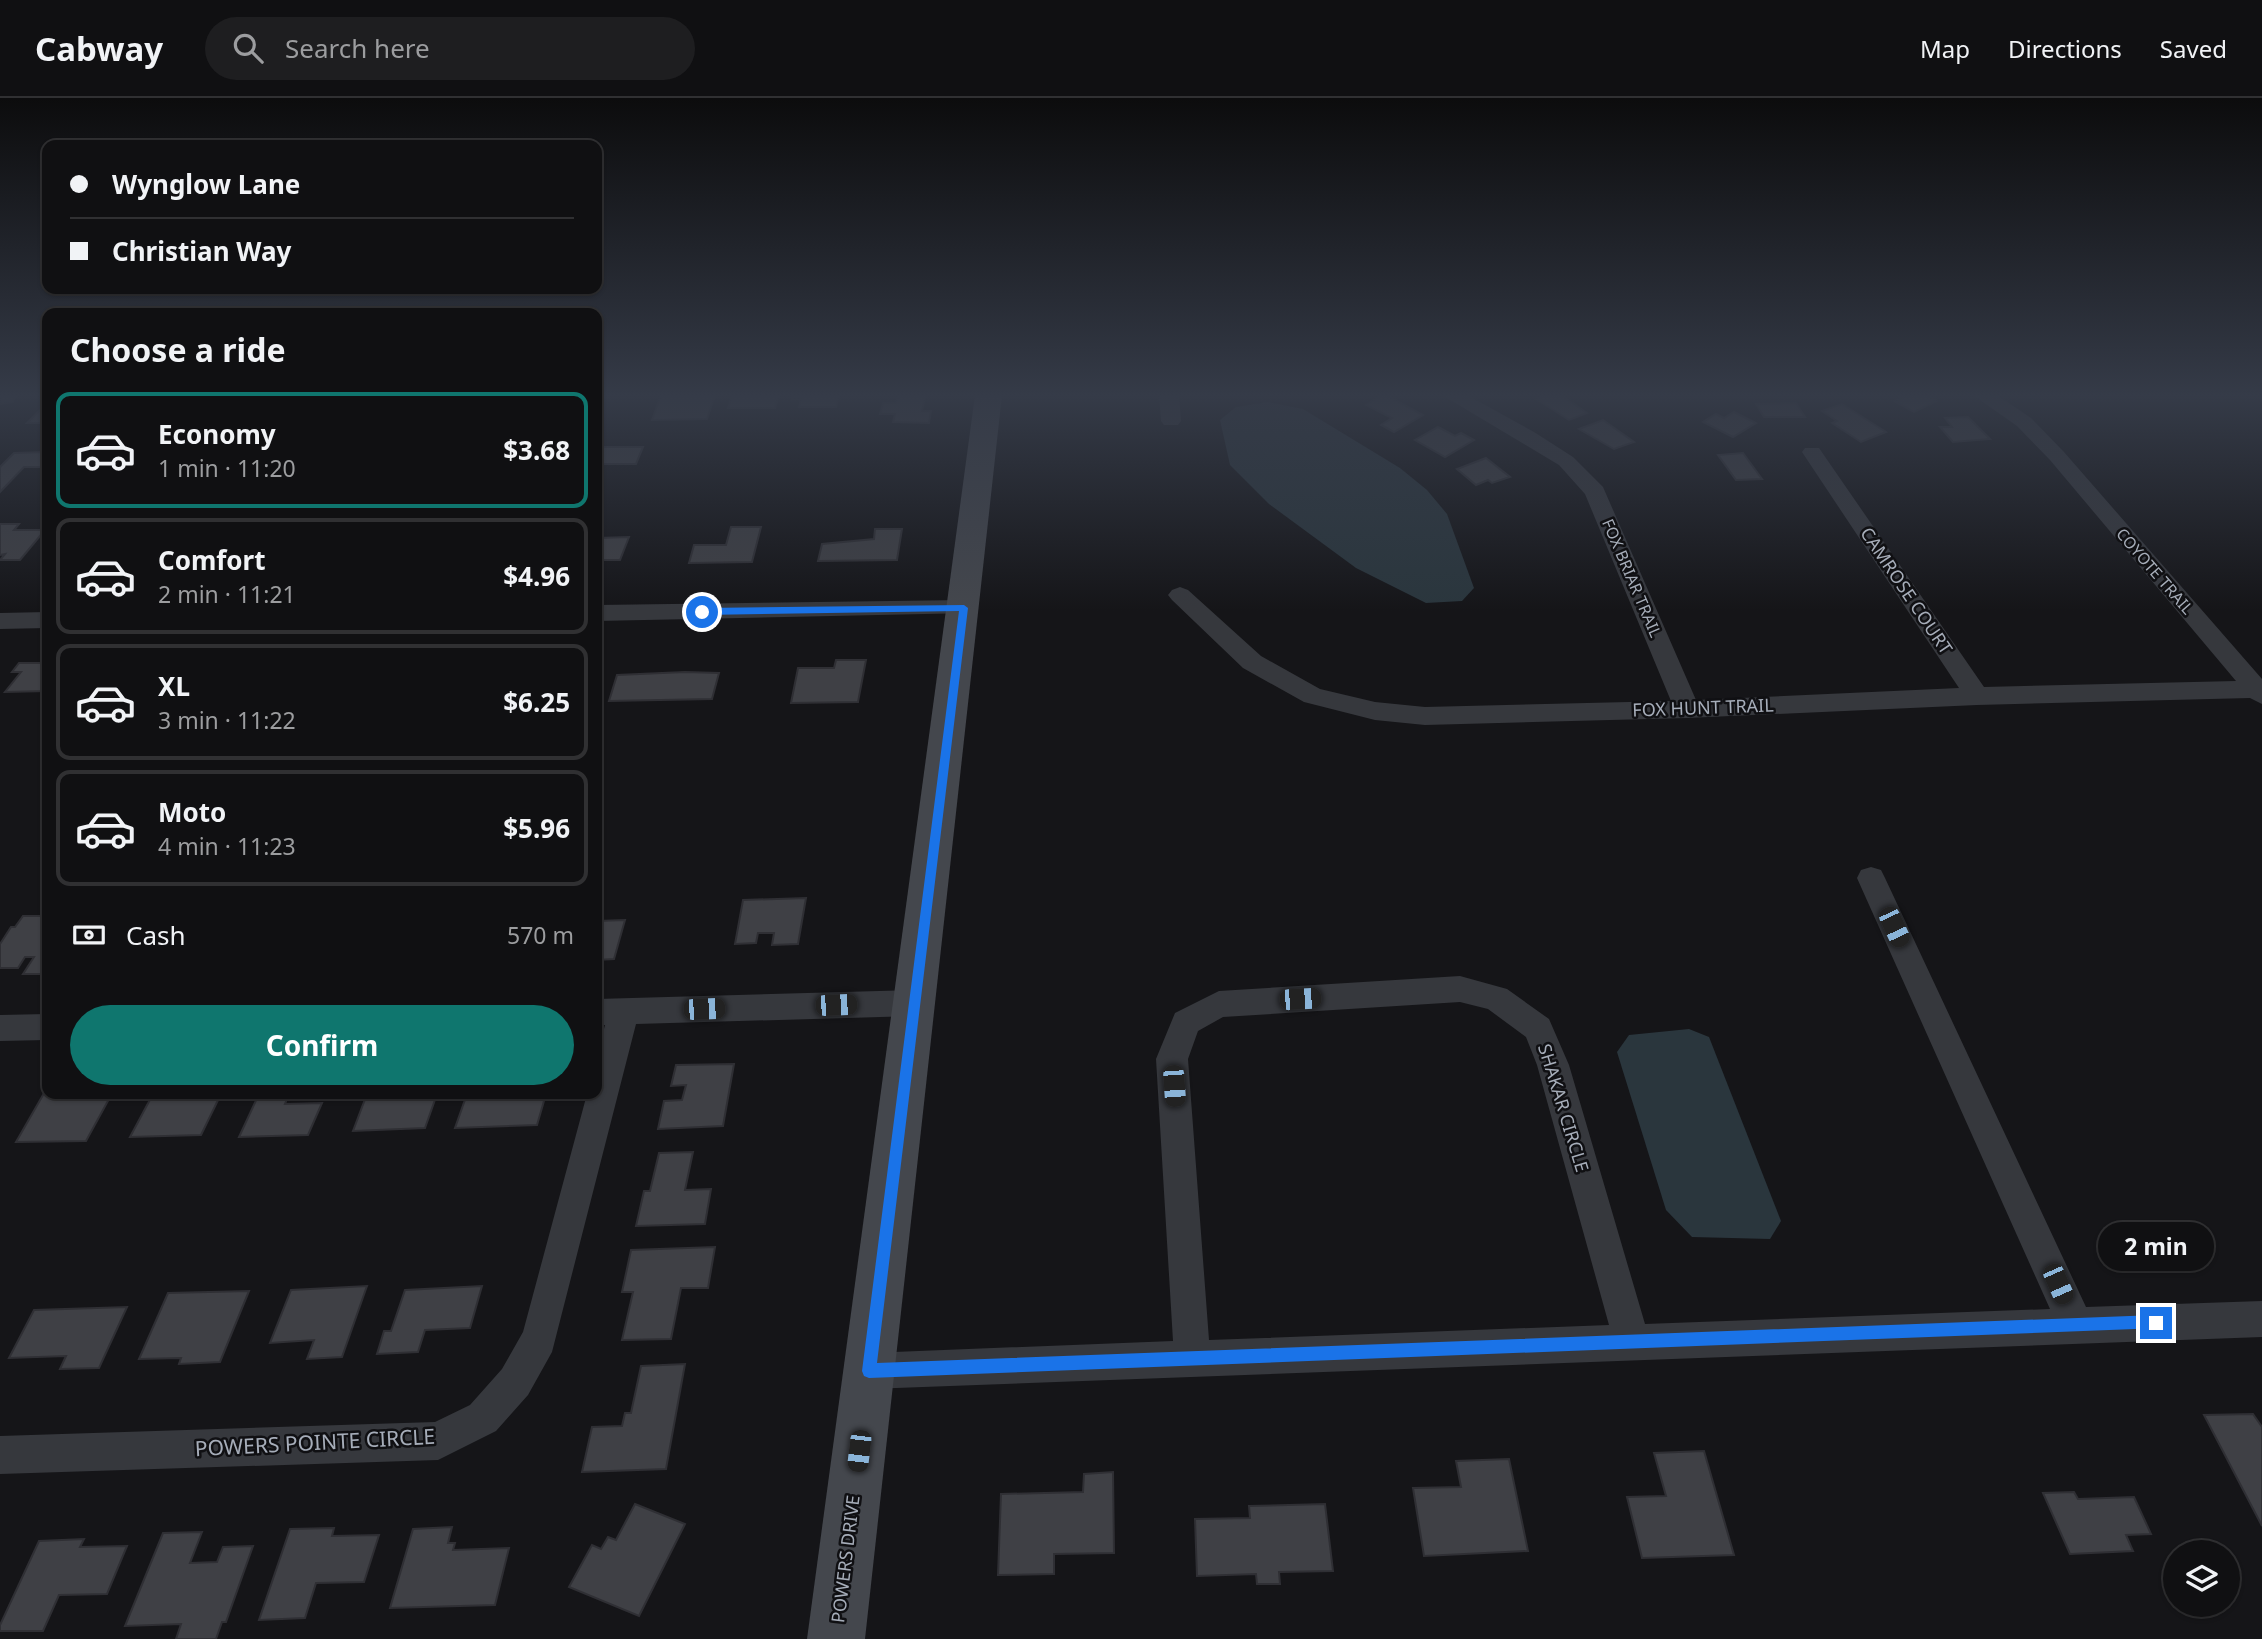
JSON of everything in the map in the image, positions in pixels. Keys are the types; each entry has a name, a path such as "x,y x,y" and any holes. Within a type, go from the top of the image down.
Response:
{"street":[{"name":"POWERS DRIVE","path":"836,1639 981,467"},
{"name":"FOX BRIAR TRAIL","path":"1572,467 1595,492 1687,709"},
{"name":"CAMROSE COURT","path":"1822,467 1977,696"},
{"name":"COYOTE TRAIL","path":"2065,467 2260,691"},
{"name":"FOX HUNT TRAIL","path":"1180,595 1252,662 1313,696 1375,711 1425,716 1687,709 1977,696 2260,691"},
{"path":"602,613 964,608"},
{"path":"0,621 42,620"},
{"path":"1871,878 2076,1326"},
{"name":"SHAKAR CIRCLE","path":"1192,1357 1172,1059 1186,1022 1219,1004 1460,989 1496,998 1538,1028 1553,1065 1632,1342"},
{"name":"POWERS POINTE CIRCLE","path":"602,1052 611,1011 915,1003"},
{"path":"0,1028 42,1027"},
{"name":"POWERS POINTE CIRCLE","path":"0,1455 438,1441 483,1418 515,1382 539,1339 592,1099"},
{"path":"869,1371 2262,1319"}],"shaded area":[{"path":"1232,467 1398,467 1427,490 1447,514 1474,588 1462,601 1426,603 1356,568 1269,504"},
{"path":"1689,1029 1709,1037 1781,1221 1770,1239 1692,1237 1666,1210 1617,1052 1629,1035"}],"building":[{"path":"0,467 42,467 24,467 0,492"},
{"path":"1497,467 1510,477 1492,483 1488,480 1476,485 1457,469"},
{"path":"1727,467 1753,467 1762,479 1736,480"},
{"path":"0,524 19,524 14,530 42,530 42,534 20,560 0,560 5,554 0,555"},
{"path":"731,527 761,527 752,562 689,563 694,545 726,545"},
{"path":"875,529 902,529 897,560 818,561 822,544 874,539"},
{"path":"629,537 620,560 602,560 602,538"},
{"path":"836,660 866,660 858,702 791,703 798,668 834,668"},
{"path":"19,663 42,663 42,691 5,692 21,672 12,672"},
{"path":"719,673 712,699 609,701 617,675"},
{"path":"806,898 798,944 772,945 774,933 758,933 756,943 735,944 743,900"},
{"path":"23,916 42,916 42,974 23,974 34,957 25,957 18,968 0,968 0,944 11,927 15,927"},
{"path":"625,920 614,959 602,960 602,921"},
{"path":"734,1064 723,1126 658,1129 664,1101 682,1100 686,1085 671,1086 676,1065"},
{"path":"42,1097 42,1099 109,1099 86,1141 16,1142"},
{"path":"150,1099 219,1099 201,1135 130,1137"},
{"path":"257,1099 287,1099 285,1104 322,1103 308,1135 239,1137"},
{"path":"365,1099 435,1099 425,1128 353,1131"},
{"path":"465,1099 545,1099 537,1125 455,1128"},
{"path":"693,1152 685,1190 711,1189 705,1224 636,1226 644,1191 650,1191 659,1153"},
{"path":"715,1247 708,1288 681,1288 671,1339 622,1340 633,1292 622,1292 631,1250"},
{"path":"367,1286 342,1357 307,1359 314,1340 270,1343 291,1290"},
{"path":"482,1286 470,1328 425,1330 418,1352 377,1354 384,1331 391,1331 405,1290"},
{"path":"249,1291 220,1362 179,1364 181,1358 139,1359 168,1293"},
{"path":"127,1307 99,1368 60,1369 66,1356 9,1358 34,1310"},
{"path":"685,1364 666,1469 582,1472 592,1427 622,1426 625,1413 631,1413 641,1366"},
{"path":"2253,1414 2262,1427 2262,1526 2204,1415"},
{"path":"1704,1451 1734,1555 1642,1558 1627,1497 1666,1496 1654,1453"},
{"path":"1509,1459 1528,1551 1424,1556 1413,1488 1461,1487 1456,1461"},
{"path":"1113,1472 1114,1553 1054,1554 1054,1574 998,1575 1001,1494 1083,1492 1084,1474"},
{"path":"2074,1492 2078,1499 2134,1497 2151,1534 2126,1535 2133,1551 2070,1554 2043,1493"},
{"path":"635,1504 685,1524 639,1616 569,1587 592,1545 601,1549 608,1537 616,1540"},
{"path":"1325,1504 1333,1571 1279,1572 1280,1584 1257,1584 1256,1574 1197,1576 1195,1519 1250,1518 1249,1506"},
{"path":"452,1527 448,1543 455,1543 453,1550 509,1548 495,1605 390,1608 413,1529"},
{"path":"334,1528 332,1536 379,1535 364,1582 316,1583 305,1618 259,1620 290,1529"},
{"path":"202,1532 190,1563 217,1562 223,1547 253,1546 226,1622 222,1622 216,1639 176,1639 181,1624 125,1626 163,1533"},
{"path":"84,1539 80,1547 127,1546 107,1594 59,1595 43,1631 0,1631 0,1625 39,1541"}],"route":[{"path":"702,612 964,608 869,1371 2156,1323"}]}
